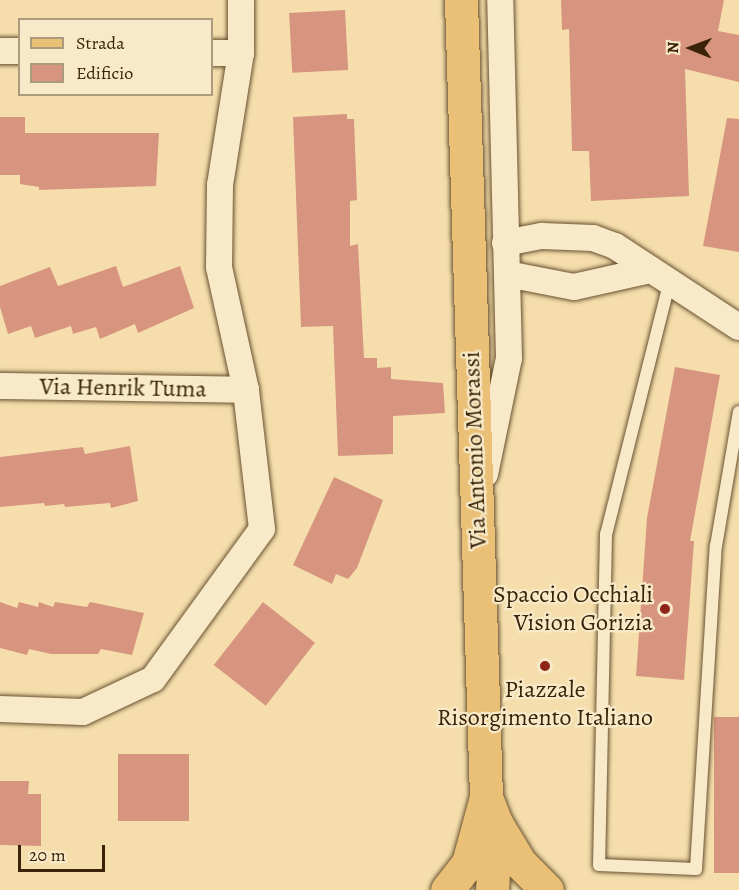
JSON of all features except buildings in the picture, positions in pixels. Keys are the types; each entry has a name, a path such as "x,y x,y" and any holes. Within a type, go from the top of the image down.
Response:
{"main road":[{"name":"Via Antonio Morassi","path":"447,890 468,862 491,810 477,512 461,0"},
{"path":"491,810 492,890"},
{"path":"491,810 520,863 547,890"}],"street":[{"name":"Via Henrik Tuma","path":"0,709 83,712 153,679 262,529 246,390 219,267 220,185 241,53 241,0"},
{"path":"477,512 509,358 500,0"},
{"path":"0,51 18,51"},
{"path":"213,53 241,53"},
{"path":"506,243 542,236 593,238 615,246 659,277 739,327"},
{"path":"507,274 574,287 659,277"},
{"name":"Via Henrik Tuma","path":"0,386 246,390"}],"lane":[{"path":"659,277 606,534 599,865 696,869 716,546 739,412"}],"place":[{"name":"Spaccio Occhiali Vision Gorizia","path":"665,609"},
{"name":"Piazzale Risorgimento Italiano","path":"545,666"}]}
